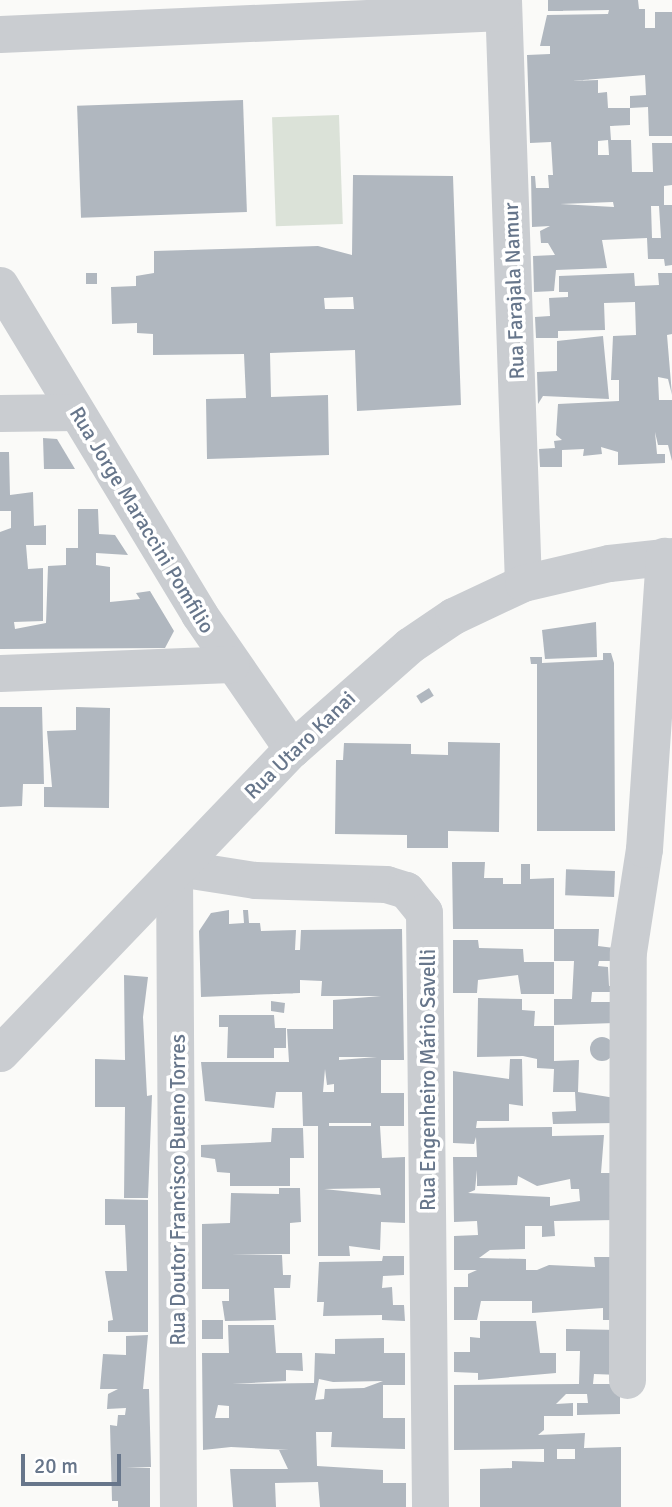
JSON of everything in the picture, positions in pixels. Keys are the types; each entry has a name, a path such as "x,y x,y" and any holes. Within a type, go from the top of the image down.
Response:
{"street":[{"path":"0,34 503,6"},
{"name":"Rua Farajala Namur","path":"503,6 523,583"},
{"name":"Rua Jorge Maraccini Pomfilio","path":"0,285 231,664 292,749"},
{"path":"0,412 76,412"},
{"path":"627,1380 628,952 643,849 668,556"},
{"name":"Rua Utaro Kanai","path":"0,1053 292,749 411,645 453,616 523,583 608,563 668,556"},
{"path":"0,673 231,664"},
{"name":"Rua Doutor Francisco Bueno Torres","path":"176,870 178,1507"},
{"name":"Rua Engenheiro Mário Savelli","path":"176,870 255,880 386,884 406,890 424,912 430,1507"}],"shaded area":[{"path":"339,115 343,224 276,226 272,117"}],"building":[{"path":"548,0 638,0 639,9 645,9 645,28 655,28 655,12 672,12 672,136 649,136 648,107 630,108 630,125 610,126 611,140 631,140 632,172 653,172 652,143 672,143 672,185 664,186 664,205 672,205 672,265 665,266 664,259 648,259 647,238 602,240 607,268 556,270 554,291 534,292 533,256 555,255 548,243 541,243 540,231 550,226 532,227 531,176 535,176 536,188 549,188 548,175 553,175 551,142 530,143 527,55 550,54 550,46 540,46 547,15 608,14 609,10 548,11","holes":["645,75 646,95 630,96 630,108 608,108 607,92 598,93 598,80 571,81","608,140 609,155 598,155 598,141","613,202 614,207 560,204","651,206 659,206 661,238 652,238"]},
{"path":"243,100 247,212 81,218 77,106"},
{"path":"353,175 453,176 461,405 357,411 355,350 270,353 271,397 328,395 329,455 207,459 206,399 246,398 244,354 153,355 153,334 137,333 137,323 112,324 111,287 136,286 136,276 154,273 154,251 318,246 352,255","holes":["353,297 354,309 325,309 324,298"]},
{"path":"86,273 97,273 97,284 86,284"},
{"path":"634,273 635,286 659,285 658,273 672,273 672,334 667,335 672,395 668,379 658,377 659,400 672,400 672,461 668,445 658,445 655,432 657,454 665,454 665,463 618,465 618,452 601,447 602,454 583,456 584,449 562,450 562,467 540,467 539,449 555,448 554,441 562,440 556,435 558,404 619,401 619,380 611,380 613,336 636,335 635,302 604,303 605,330 558,331 558,338 536,338 535,317 550,316 549,298 568,297 568,292 559,292 559,276"},
{"path":"603,336 609,399 543,396 538,404 537,372 557,371 557,341"},
{"path":"43,438 57,439 75,469 44,469"},
{"path":"0,452 9,452 10,495 33,492 34,526 46,525 46,545 26,545 28,569 43,568 43,621 14,622 15,629 46,623 48,566 66,565 66,548 78,548 78,509 98,509 99,534 115,535 128,555 96,553 96,565 110,567 110,602 140,599 136,593 150,591 174,631 165,648 0,649 0,532 11,528 11,511 0,511"},
{"path":"596,622 597,657 545,659 542,630"},
{"path":"603,653 611,653 614,663 615,831 537,831 537,664 531,664 530,657 542,657 542,663 603,660"},
{"path":"429,688 434,696 421,704 416,696"},
{"path":"0,707 42,707 44,784 23,784 22,806 0,807"},
{"path":"76,707 110,708 109,808 44,807 44,787 52,787 47,731 76,730"},
{"path":"448,742 500,743 499,832 448,831 448,848 407,848 407,835 335,834 336,760 343,760 344,743 411,744 411,754 448,755"},
{"path":"452,862 485,862 484,878 503,878 503,884 521,884 521,864 530,864 530,879 554,878 554,929 453,929"},
{"path":"566,869 615,871 614,897 565,895"},
{"path":"229,910 229,924 244,923 243,910 248,910 249,923 260,923 261,931 296,930 295,950 300,950 301,930 402,929 404,1060 381,1060 381,1093 404,1093 404,1126 380,1126 382,1158 405,1157 405,1223 381,1222 380,1250 349,1246 350,1256 318,1256 318,1126 303,1126 302,1092 276,1092 274,1108 205,1101 201,1062 289,1062 287,1029 333,1029 333,1000 381,996 321,996 322,981 300,980 300,993 201,997 199,931 211,913","holes":["339,1057 377,1057 339,1060","325,1069 327,1085 334,1084 334,1092 323,1092","329,1123 371,1123 371,1126 329,1126","380,1188 381,1195 324,1189"]},
{"path":"554,929 599,929 598,946 614,948 614,961 599,961 598,966 608,967 609,986 615,986 615,992 592,992 591,1002 615,1002 615,1023 554,1025 554,999 572,999 574,961 554,961"},
{"path":"453,940 478,940 479,948 523,949 524,962 554,962 554,994 521,994 518,975 478,980 477,993 453,993"},
{"path":"124,975 148,977 143,1017 147,1096 152,1095 148,1198 124,1198 125,1107 95,1107 95,1059 125,1060"},
{"path":"478,998 522,999 522,1010 535,1011 534,1026 554,1026 554,1061 579,1060 578,1092 615,1098 615,1123 553,1124 552,1112 576,1111 575,1092 553,1092 554,1069 537,1068 537,1059 523,1056 477,1057"},
{"path":"271,1001 285,1003 284,1013 271,1011"},
{"path":"219,1015 274,1015 275,1028 286,1028 286,1048 274,1048 274,1058 227,1058 228,1027 219,1027"},
{"path":"602,1037 613,1044 614,1049 607,1060 602,1061 591,1054 590,1049 597,1038"},
{"path":"510,1059 522,1059 523,1106 509,1104 509,1121 477,1121 476,1128 552,1127 552,1136 604,1135 601,1173 614,1173 616,1220 554,1221 555,1236 542,1237 542,1226 525,1226 525,1249 490,1250 479,1258 526,1259 526,1270 537,1270 549,1265 595,1267 594,1257 617,1257 619,1320 603,1320 603,1308 532,1313 532,1301 481,1301 477,1320 454,1320 454,1287 468,1287 468,1274 477,1270 454,1270 454,1236 478,1235 477,1221 454,1222 453,1157 477,1157 476,1137 474,1144 453,1143 453,1071 509,1079","holes":["477,1170 477,1186 517,1185 518,1176 537,1186 570,1179 571,1189 579,1189 580,1201 550,1206 550,1197 468,1193 475,1190"]},
{"path":"272,1128 303,1128 304,1158 290,1158 290,1186 230,1186 230,1173 217,1172 215,1159 201,1157 201,1145 271,1142"},
{"path":"279,1188 300,1188 301,1222 290,1223 290,1254 231,1254 282,1255 283,1275 291,1275 290,1288 274,1288 276,1320 225,1321 222,1301 229,1301 229,1289 202,1289 202,1224 230,1223 231,1193 279,1194"},
{"path":"105,1199 148,1200 148,1332 108,1332 108,1321 113,1320 105,1271 127,1271 125,1225 105,1225"},
{"path":"383,1256 404,1256 404,1275 383,1276 382,1288 392,1287 393,1305 404,1305 405,1321 382,1320 382,1315 323,1316 324,1302 317,1302 319,1262 382,1261"},
{"path":"202,1320 223,1320 223,1339 202,1339"},
{"path":"480,1321 536,1321 540,1353 556,1353 556,1373 478,1380 478,1373 454,1372 454,1352 470,1352 470,1337 480,1338"},
{"path":"228,1325 274,1325 276,1353 302,1353 303,1371 286,1370 286,1381 232,1384 314,1383 315,1353 335,1354 335,1339 384,1338 384,1353 405,1353 405,1385 383,1385 383,1418 405,1418 405,1449 331,1447 332,1432 316,1432 317,1466 383,1470 383,1483 406,1483 406,1507 320,1507 318,1482 275,1483 276,1507 233,1507 230,1469 288,1469 279,1450 289,1450 231,1447 203,1450 202,1353 229,1353","holes":["319,1379 333,1382 383,1381 364,1388 325,1389 324,1399 315,1400","218,1405 229,1406 229,1418 215,1418"]},
{"path":"566,1329 619,1330 620,1375 594,1374 593,1384 620,1384 620,1414 577,1415 577,1403 588,1403 587,1394 566,1394 556,1404 573,1403 573,1416 544,1416 544,1430 538,1435 585,1433 584,1448 621,1447 621,1507 480,1507 480,1469 512,1468 512,1461 544,1462 544,1449 454,1450 454,1385 579,1384 580,1351 566,1351","holes":["557,1449 575,1449 575,1459 557,1459"]},
{"path":"148,1335 143,1389 149,1389 151,1467 126,1467 150,1468 150,1507 118,1507 118,1501 112,1501 110,1425 117,1426 118,1415 125,1415 126,1408 107,1409 108,1394 118,1389 100,1389 103,1354 126,1355 126,1336"}]}
